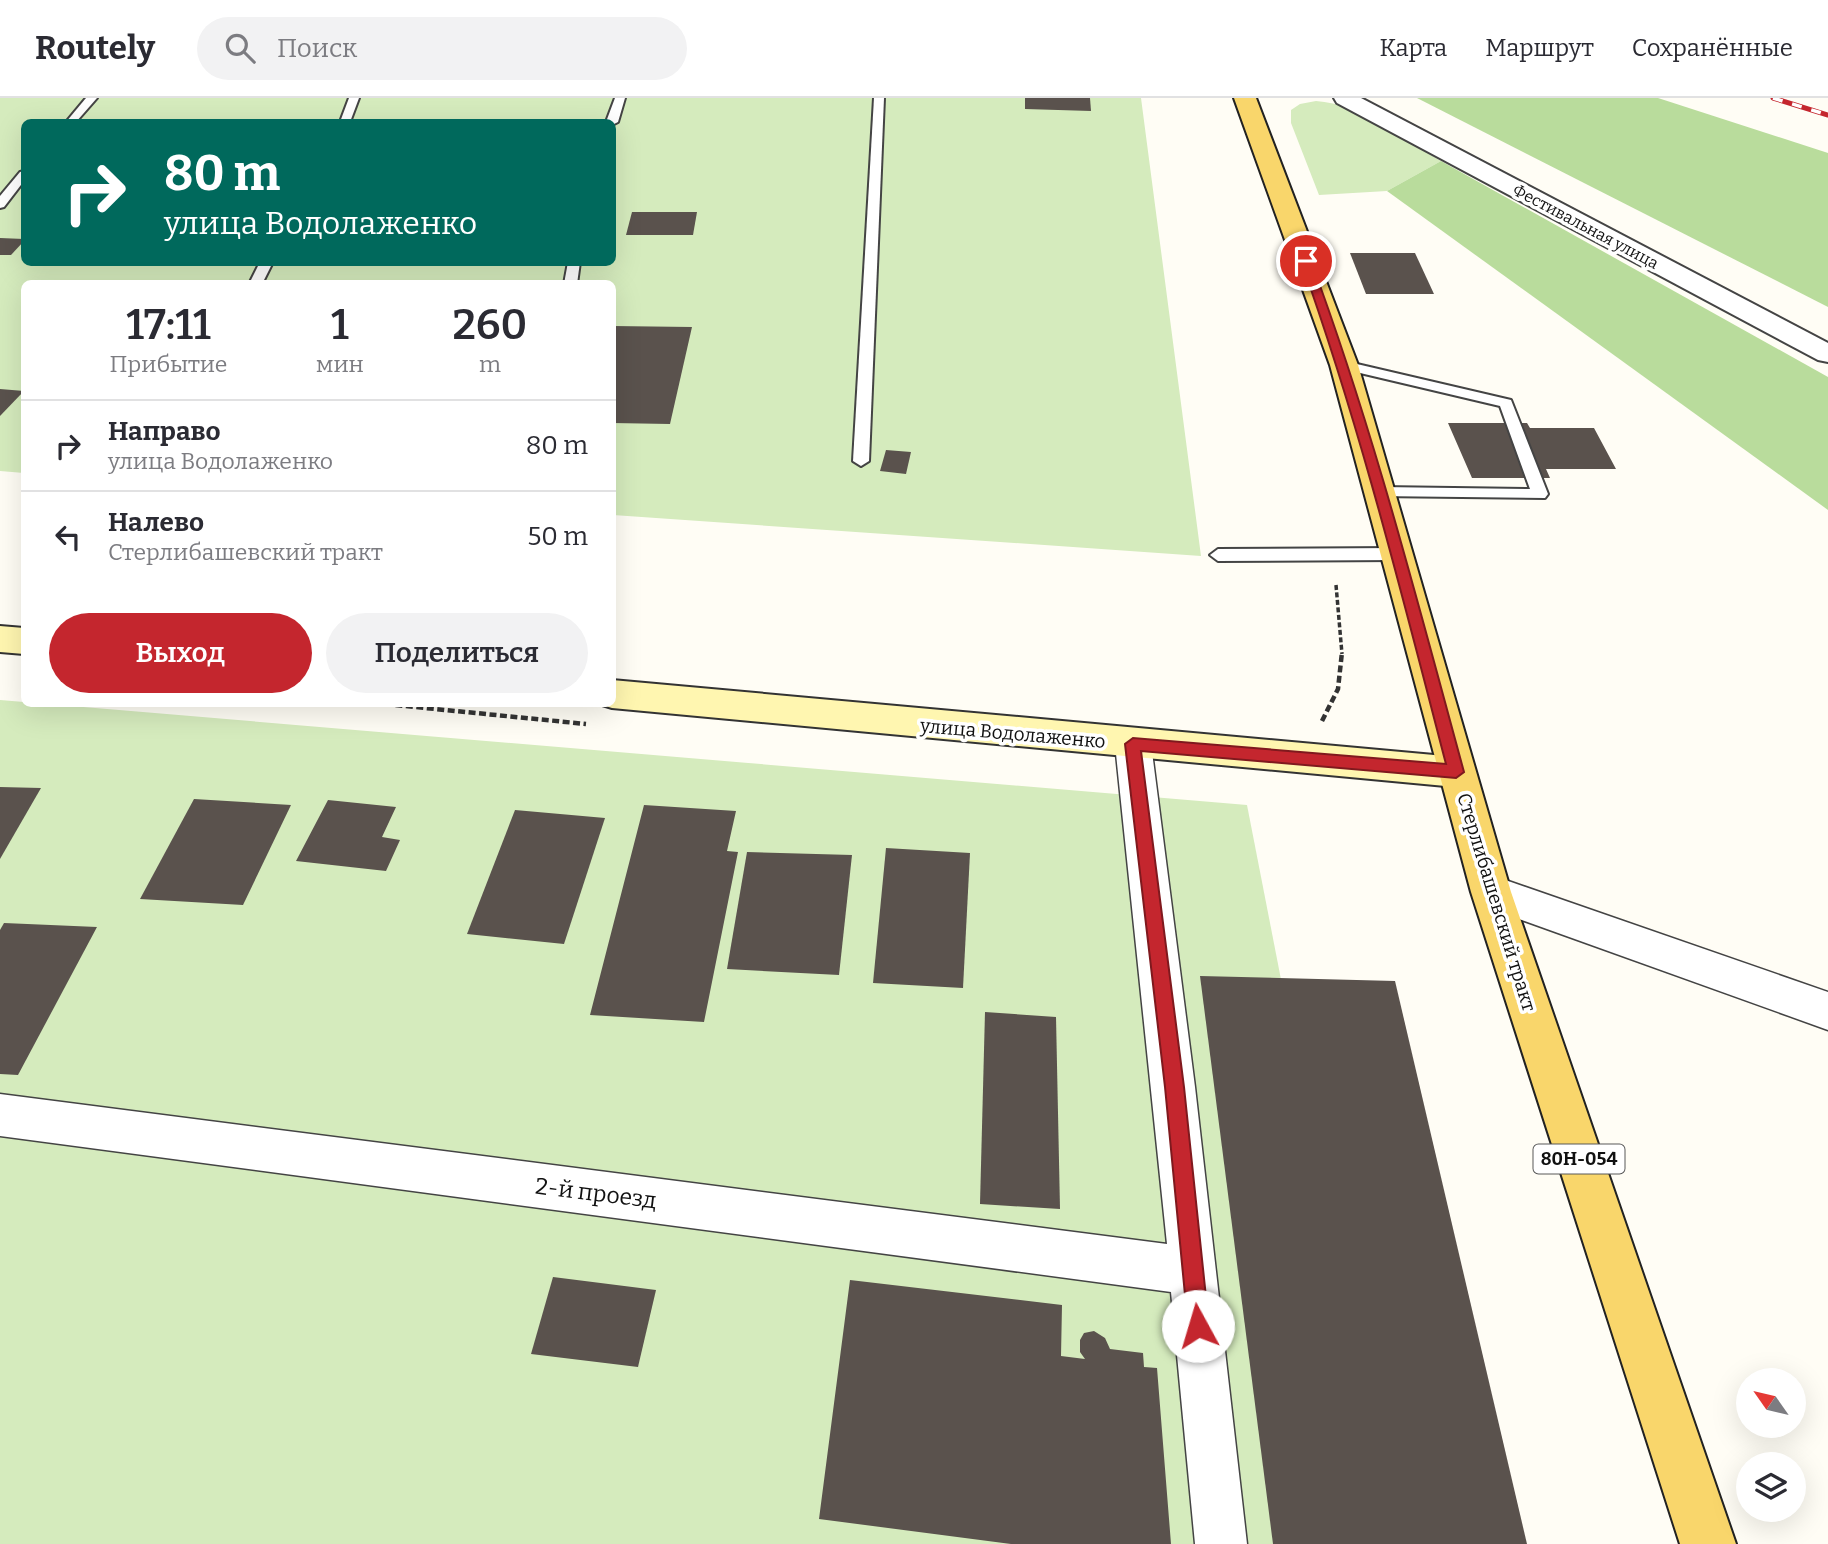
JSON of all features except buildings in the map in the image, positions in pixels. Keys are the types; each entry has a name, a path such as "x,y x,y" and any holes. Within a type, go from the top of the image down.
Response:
{"main road":[{"name":"Стерлибашевский тракт","path":"1251,101 1343,365 1381,492 1491,892 1708,1544"},
{"path":"0,639 21,641"},
{"name":"улица Водолаженко","path":"616,694 1456,772"}],"street":[{"name":"Фестивальная улица","path":"1345,98 1828,354"},
{"path":"1133,744 1174,1087 1221,1544"},
{"path":"1491,892 1828,1011"},
{"name":"2-й проезд","path":"0,1115 1193,1271"}],"lane":[{"path":"74,119 92,98"},
{"path":"346,119 354,98"},
{"path":"613,119 620,98"},
{"path":"861,461 879,98"},
{"path":"0,204 21,178"},
{"path":"1343,365 1506,404 1540,494 1381,492"},
{"path":"1218,555 1398,554"}],"path":[{"path":"1322,722 1335,704 1343,673 1335,570 1329,554"}],"green space":[{"path":"0,98 1141,98 1201,556 616,515 616,280 21,280 21,473 0,471"},
{"path":"1417,98 1658,98 1828,153 1828,307"},
{"path":"1316,101 1333,104 1365,116 1441,161 1387,191 1319,195 1291,123 1291,110 1300,104"},
{"path":"1441,161 1828,377 1828,510 1387,191"},
{"path":"0,700 21,702 21,707 83,707 1247,805 1391,1544 0,1544"}],"railway":[{"path":"1773,98 1828,115"}],"route":[{"path":"1198,1326 1174,1087 1133,744 1456,772 1381,492 1343,365 1306,261"}]}
